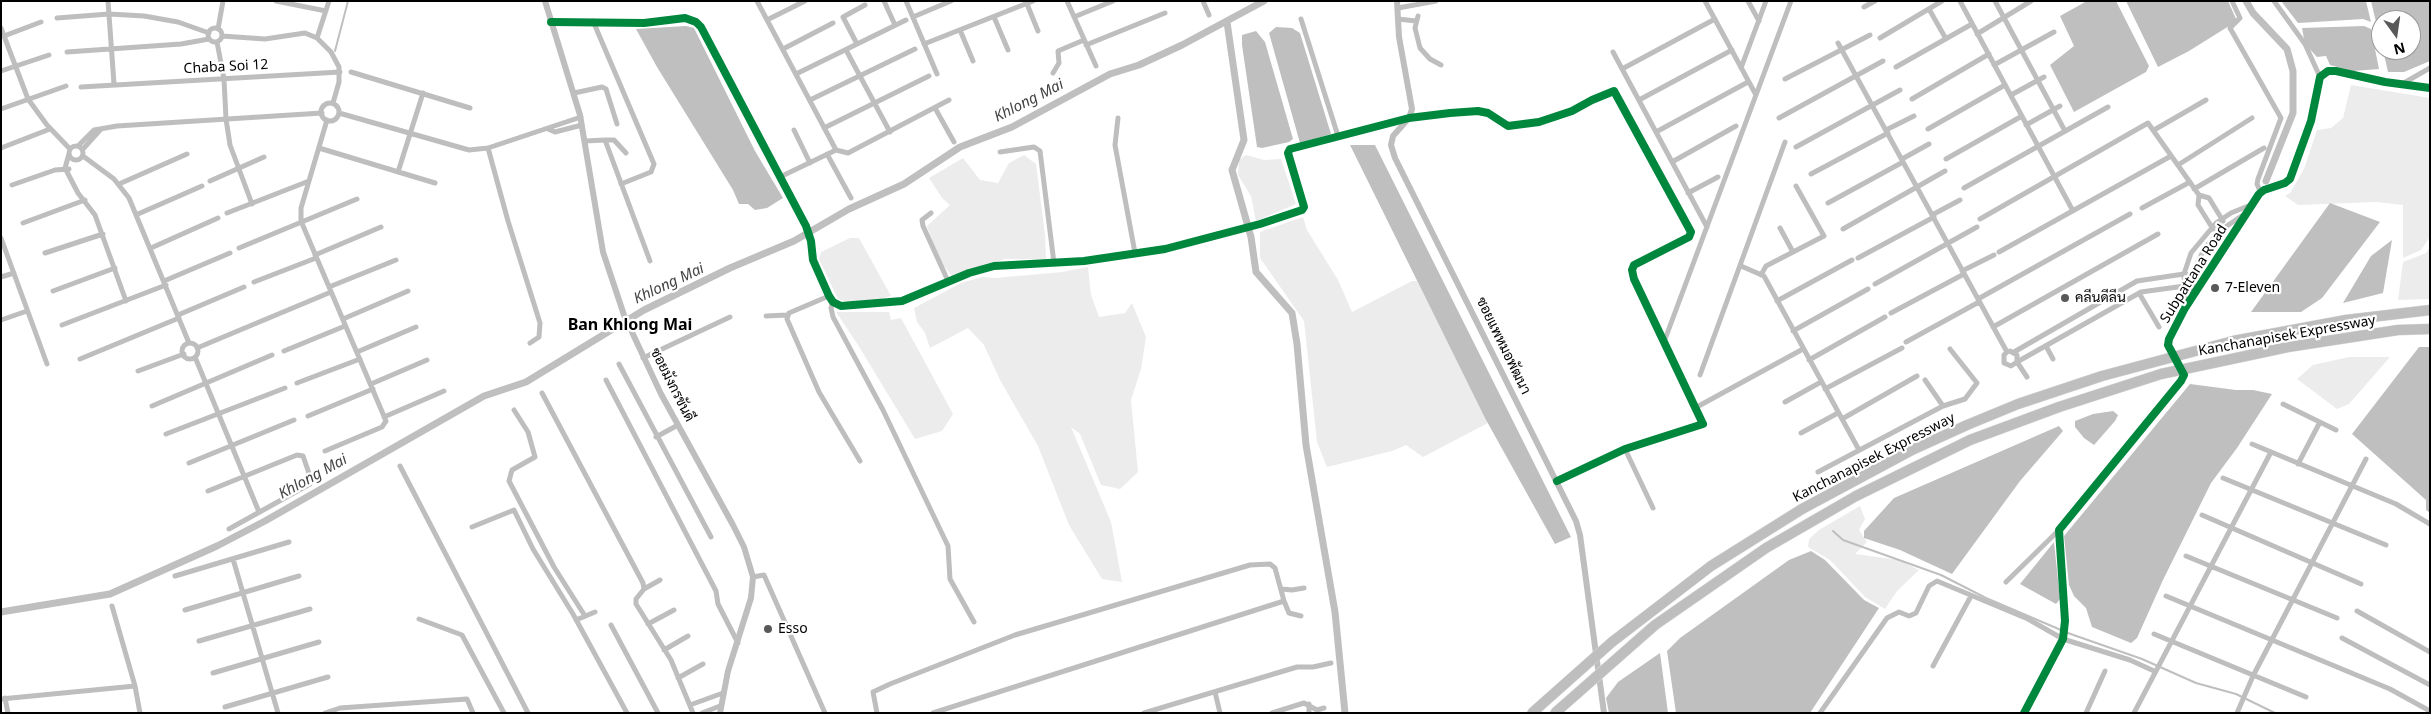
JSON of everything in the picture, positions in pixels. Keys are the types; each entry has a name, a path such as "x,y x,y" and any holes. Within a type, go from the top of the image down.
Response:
{"highway":[{"name":"Kanchanapisek Expressway","path":"1532,713 1612,642 1711,566 1802,509 1912,450 1967,425 2018,404 2102,376 2215,345 2336,321 2430,310"},
{"name":"Kanchanapisek Expressway","path":"1555,713 1655,626 1766,548 1856,496 1970,440 2059,407 2161,374 2288,347 2398,330 2430,329"}],"street":[{"path":"108,1 114,84"},
{"path":"222,36 218,29 223,1"},
{"path":"276,1 326,11"},
{"path":"317,38 329,1"},
{"name":"ซอยมังกรขันดี","path":"545,1 581,117 603,252 624,315 643,358 678,425 734,524 753,577 751,598 720,709"},
{"path":"758,1 836,150 848,154 949,100"},
{"path":"767,20 805,1"},
{"path":"884,1 895,25"},
{"path":"906,1 937,74"},
{"path":"913,17 951,1"},
{"path":"924,44 1033,1"},
{"path":"1068,1 1096,66"},
{"path":"1074,17 1113,1"},
{"path":"1203,1 1209,15"},
{"path":"1409,118 1412,109 1399,37 1397,4 1436,1"},
{"path":"1705,1 1756,95"},
{"path":"1748,1 1758,21"},
{"path":"1741,68 1766,1"},
{"path":"1664,342 1791,1"},
{"path":"1864,8 1875,1"},
{"path":"1880,38 1942,1"},
{"path":"1995,1 2065,131"},
{"path":"1977,34 2031,1"},
{"path":"2232,1 2240,18 2230,28 2282,118 2258,179 2257,184 2261,193 2264,190 2285,184 2290,179 2311,121 2320,77 2305,44 2274,1"},
{"path":"1961,2 2073,211"},
{"path":"1027,4 1038,31"},
{"path":"857,44 843,17 866,5"},
{"path":"1929,9 1946,39"},
{"path":"1053,73 1059,63 1058,51 1165,13"},
{"path":"57,18 109,14 162,19 209,36 217,42 224,79 226,119 238,169 252,204"},
{"path":"994,17 1008,50"},
{"path":"551,22 644,23 685,18 696,22 701,27 806,226 811,241 813,260 829,296 833,302 841,306 897,302 994,266 1054,263 1135,254 1188,244 1246,228 1304,208 1288,153 1289,150 1409,118 1478,111 1494,116 1504,125 1552,119 1614,92 1691,232 1689,237 1634,265 1632,270 1634,279 1703,424 1625,448 1557,481"},
{"path":"1301,19 1338,136"},
{"path":"1398,21 1417,19 1415,28 1422,52 1441,65"},
{"path":"1622,69 1715,19"},
{"path":"796,74 906,20"},
{"path":"593,21 654,164 651,172 621,184"},
{"path":"41,22 2,32 28,99 50,129 70,151 73,159 67,171"},
{"path":"782,49 833,23"},
{"path":"1896,68 1972,24"},
{"path":"209,36 212,29 218,29"},
{"path":"960,30 973,61"},
{"path":"1994,65 2054,32"},
{"path":"222,36 257,39 305,34 317,38 336,60 340,72 333,103"},
{"path":"1785,80 1870,35"},
{"path":"67,52 181,44 209,36"},
{"path":"217,42 222,36"},
{"path":"1838,42 2006,352"},
{"path":"810,100 915,49"},
{"path":"846,50 890,132"},
{"path":"1638,100 1732,50"},
{"path":"1613,52 1706,227"},
{"path":"1912,99 1988,54"},
{"path":"1,71 49,55"},
{"path":"1779,118 1883,61"},
{"path":"2402,84 2430,68"},
{"path":"2320,77 2328,72 2336,71 2430,88"},
{"name":"Chaba Soi 12","path":"81,87 340,72"},
{"path":"351,72 470,108"},
{"path":"824,128 929,76"},
{"path":"2010,95 2044,77"},
{"path":"1656,132 1748,82"},
{"path":"1928,129 2005,85"},
{"path":"1,109 66,86"},
{"path":"574,93 602,87 606,89 617,124"},
{"path":"1796,147 1900,90"},
{"path":"398,172 423,93"},
{"path":"2154,130 2206,100"},
{"path":"322,112 325,105 333,103"},
{"path":"327,120 335,120 339,113 339,109 333,103"},
{"path":"2026,125 2060,106"},
{"path":"1964,188 2108,107"},
{"path":"935,108 954,142"},
{"path":"70,151 80,147 89,132 118,126 322,112"},
{"path":"322,112 327,120 301,208 301,221 372,387 386,425 325,451"},
{"path":"339,113 469,150 488,148 581,117"},
{"path":"1811,174 1914,116"},
{"path":"1946,159 2022,116"},
{"path":"1118,118 1115,145 1135,254"},
{"name":"ซอยแพหมอพัฒนา","path":"1409,118 1393,136 1391,145 1395,158 1576,521 1580,535 1604,713"},
{"path":"2178,164 2252,118"},
{"path":"1980,219 2148,123 2194,189 2199,195 2209,198 2226,226"},
{"path":"548,129 555,132 582,125"},
{"path":"1672,162 1736,126"},
{"path":"1,148 50,129"},
{"path":"794,130 810,163"},
{"path":"605,140 650,261"},
{"path":"585,141 614,140 626,154"},
{"path":"1700,375 1785,142"},
{"path":"1828,203 1929,144"},
{"path":"1000,152 1034,146 1040,151 1054,263"},
{"path":"80,147 83,156 119,184 138,214 189,343 197,348"},
{"path":"319,148 435,183"},
{"path":"488,148 508,221 540,323 540,337 530,343"},
{"path":"2194,189 2264,148"},
{"path":"780,177 836,150"},
{"path":"70,151 67,171 94,211 126,301"},
{"path":"119,184 187,154"},
{"path":"828,154 851,198"},
{"path":"73,159 79,160 83,156"},
{"path":"210,181 264,156"},
{"path":"1891,312 2171,156"},
{"path":"12,184 67,171"},
{"path":"1843,228 1945,171"},
{"path":"1688,192 1718,177"},
{"path":"227,214 309,181"},
{"path":"2142,208 2190,182"},
{"path":"138,214 202,186"},
{"path":"1760,275 1766,266 1824,236 1796,186"},
{"name":"Subpattana Road","path":"2060,530 2181,381 2184,375 2182,368 2168,345 2169,339 2184,308 2261,193"},
{"path":"2199,195 2198,206 2217,234"},
{"path":"239,248 357,199"},
{"path":"23,223 85,200"},
{"path":"1858,258 1960,200"},
{"path":"2184,308 2184,274 2191,253 2212,227 2222,219 2243,207 2253,204"},
{"path":"931,213 922,220 923,226 948,282"},
{"path":"2192,297 2193,275 2204,250 2226,226 2246,213"},
{"path":"1906,342 2130,214"},
{"path":"151,248 218,218"},
{"path":"254,282 316,257 380,227"},
{"path":"1875,284 1977,227"},
{"path":"1780,228 1793,252"},
{"path":"45,253 103,234"},
{"path":"1993,327 2158,234"},
{"path":"1,238 48,364"},
{"path":"62,325 126,301 230,253"},
{"path":"197,348 396,260"},
{"path":"1777,301 1852,260"},
{"path":"1740,266 1764,276 1859,450"},
{"path":"52,291 115,268"},
{"path":"1,277 14,272"},
{"path":"2006,352 2014,352 2137,281 2184,274 2193,275"},
{"path":"2137,281 2140,292 2159,326"},
{"path":"2006,352 2003,359 2007,365 2011,366 2140,292 2192,285"},
{"path":"80,358 179,317 244,287"},
{"path":"1793,331 1868,289"},
{"path":"343,319 408,291"},
{"path":"766,316 787,315 829,296"},
{"path":"833,302 831,308 833,317 883,410 948,546 950,579 974,622"},
{"path":"2095,306 2100,315"},
{"path":"1,320 27,311"},
{"path":"787,315 816,386 860,461"},
{"path":"1809,360 1885,317"},
{"path":"643,358 730,318"},
{"path":"284,352 345,326"},
{"path":"357,352 416,327"},
{"path":"2054,329 2060,338"},
{"path":"184,354 184,347 189,343"},
{"path":"2046,346 2054,359"},
{"path":"197,348 195,357 258,512"},
{"path":"1825,390 1902,348"},
{"path":"1695,408 1803,349"},
{"path":"1818,472 1943,406 1965,399 1977,383 1950,349"},
{"path":"2014,352 2017,355 2017,362 2027,377"},
{"path":"184,354 190,358 195,357"},
{"path":"138,371 184,354"},
{"path":"152,406 272,355"},
{"path":"297,383 360,359"},
{"path":"308,416 427,360"},
{"path":"619,364 656,437 711,537"},
{"path":"1842,419 1917,376"},
{"path":"606,380 716,591 718,604 738,643"},
{"path":"1925,380 1943,406"},
{"path":"1784,402 1821,382"},
{"path":"166,434 285,388"},
{"path":"384,417 444,391"},
{"path":"542,392 644,588"},
{"path":"2283,404 2336,430"},
{"path":"514,410 528,432 535,457 512,470 509,481 554,567 585,616"},
{"path":"1801,433 1838,413"},
{"path":"189,463 294,420"},
{"path":"2298,464 2320,422"},
{"path":"656,437 678,425"},
{"path":"2252,444 2351,487 2396,504 2430,524"},
{"path":"1625,448 1653,508"},
{"path":"2134,713 2156,667 2271,452"},
{"path":"208,491 297,455 303,456 311,482 229,529"},
{"path":"2237,713 2253,676 2366,459"},
{"path":"400,466 528,713"},
{"path":"2223,478 2386,545"},
{"path":"472,527 514,510 533,549 576,620 627,713"},
{"path":"2202,515 2361,584"},
{"path":"2006,582 2060,530"},
{"path":"2024,713 2063,638 2066,621 2060,530"},
{"path":"175,576 289,542"},
{"path":"2186,556 2337,618"},
{"path":"233,559 278,713"},
{"path":"877,713 872,696 875,690 1014,636 1124,601 1250,565 1270,564 1274,568 1282,589 1284,601 1291,615 1301,616"},
{"path":"753,577 764,575 825,713"},
{"path":"185,610 299,576"},
{"path":"660,580 644,588 636,599 636,604 664,650 694,713"},
{"path":"1820,713 1887,618 1899,612 1909,616 1916,613 1932,583 1941,581 1971,596 2028,619 2063,638 2156,667"},
{"path":"1282,589 1304,588"},
{"path":"1933,666 1971,596"},
{"path":"2166,596 2390,689 2430,711"},
{"path":"933,713 1284,601"},
{"path":"112,606 136,686 140,713"},
{"path":"200,641 310,609"},
{"path":"648,624 674,610"},
{"path":"2357,611 2430,652"},
{"path":"576,620 595,612"},
{"path":"419,620 462,635 504,713"},
{"path":"610,625 636,669 658,713"},
{"path":"2154,634 2306,698"},
{"path":"664,650 688,636"},
{"path":"2342,638 2429,682"},
{"path":"213,673 319,642"},
{"path":"1144,713 1297,667 1313,667 1331,663"},
{"path":"678,678 703,664"},
{"path":"2086,713 2105,671"},
{"path":"224,707 328,677"},
{"path":"8,713 3,698 136,686"},
{"path":"1215,692 1220,713"},
{"path":"690,705 723,693"},
{"path":"325,713 340,708 468,699 473,713"},
{"path":"1309,704 1315,710 1324,708"},
{"path":"1272,713 1309,704"},
{"path":"1309,704 1309,713"},
{"path":"702,713 720,709"}],"shaded area":[{"path":"2087,1 2116,1 2149,66 2146,72 2074,112 2050,65 2074,46 2060,16"},
{"path":"2126,1 2228,1 2237,21 2189,51 2158,67"},
{"path":"2281,1 2366,1 2371,22 2363,19 2298,23"},
{"path":"2371,1 2430,1 2430,61 2404,72 2388,72 2385,60 2421,60 2421,10 2373,10"},
{"path":"686,26 694,28 755,151 783,198 767,208 755,210 748,204 739,204 733,190 657,67 636,29"},
{"path":"2364,26 2371,29 2371,60 2377,60 2379,69 2353,71 2330,65 2326,56 2317,57 2305,44 2302,28"},
{"path":"1276,27 1292,28 1300,33 1331,134 1300,143 1269,33"},
{"path":"1256,31 1265,42 1293,139 1289,142 1262,148 1257,147 1242,45 1242,35"},
{"path":"2351,85 2430,98 2430,237 2421,250 2403,258 2403,205 2376,202 2298,205 2285,196 2290,193 2304,169 2317,130 2331,128 2343,118"},
{"path":"1350,145 1375,145 1571,537 1555,544 1485,418"},
{"path":"1024,155 1036,164 1045,235 1046,259 1005,259 974,269 954,279 938,258 927,226 950,205 942,198 929,178 963,158 980,180 998,183 1009,163"},
{"path":"1246,155 1264,160 1281,159 1296,204 1256,221 1251,196 1238,175 1239,160"},
{"path":"2330,203 2380,222 2322,298 2301,312 2251,312"},
{"path":"1303,217 1307,230 1338,280 1352,312 1412,281 1417,281 1488,423 1423,457 1406,445 1392,451 1327,467 1317,442 1304,321 1260,258 1260,232"},
{"path":"850,238 859,238 891,296 877,300 849,302 838,299 819,259 821,252"},
{"path":"2392,240 2383,293 2343,303 2371,256"},
{"path":"2430,247 2430,299 2398,300 2403,262 2426,253"},
{"path":"1088,267 1091,295 1099,317 1125,313 1132,303 1146,337 1141,369 1131,400 1138,472 1120,489 1101,485 1080,434 1071,427 1111,522 1122,582 1102,579 1069,525 1038,446 1000,380 984,345 968,328 930,348 925,333 917,322 914,308 961,283 982,277 995,278 1062,272"},
{"path":"836,312 889,312 891,320 901,318 953,414 942,431 915,439"},
{"path":"2419,347 2430,347 2430,513 2426,510 2426,500 2352,434"},
{"path":"2349,357 2390,357 2349,404 2337,409 2297,379 2313,365"},
{"path":"2190,384 2236,390 2253,390 2272,394 2237,448 2211,483 2163,580 2137,638 2131,643 2092,627 2086,608 2074,596 2069,585 2064,536"},
{"path":"2113,411 2118,415 2115,421 2094,445 2084,438 2075,427 2075,421 2093,414"},
{"path":"2059,426 2063,431 2020,481 1952,574 1900,550 1864,538 1864,531 1894,498"},
{"path":"1860,506 1865,519 1859,530 1867,542 1855,554 1899,560 1919,570 1897,591 1885,609 1865,597 1830,560 1808,547 1809,539 1819,530"},
{"path":"2054,542 2060,599 2056,604 2020,584"},
{"path":"1811,551 1825,560 1864,600 1879,608 1810,713 1676,713 1667,651 1680,638 1789,560"},
{"path":"1660,653 1668,713 1609,713 1606,698 1618,682"}],"waterway":[{"path":"335,51 348,1"},
{"name":"Khlong Mai","path":"1,612 110,594 217,546 265,521 484,396 526,382 644,310 730,268 794,241 849,209 904,184 960,147 1012,127 1110,74 1139,65 1182,45 1264,1"},
{"path":"2246,1 2253,13 2287,49 2293,71 2293,113 2266,181"},
{"path":"1227,22 1244,140 1232,170 1251,237 1256,272 1292,313 1297,344 1306,445 1335,612 1345,713"},
{"path":"1833,531 1843,540 1941,575 1986,598 2061,630"},
{"path":"2065,632 2142,659 2196,683 2236,694 2275,713"}],"cycle path":[{"path":"551,22 644,23 685,18 696,22 701,27 806,226 811,241 813,260 829,296 833,302 841,306 902,301 969,273 994,266 1084,261 1165,249 1260,224 1302,210 1304,207 1288,153 1290,149 1409,118 1450,113 1478,111 1488,113 1508,126 1539,122 1572,111 1614,91 1691,232 1689,237 1634,265 1632,270 1634,279 1703,424 1625,449 1557,481"},
{"path":"2024,713 2063,639 2065,621 2059,530 2181,381 2184,375 2168,345 2169,339 2185,308 2259,194 2290,179 2311,121 2320,77 2328,71 2336,71 2385,82 2430,88"}],"place":[{"name":"7-Eleven","path":"2215,288"},
{"name":"คลีนดีลีน","path":"2065,298"},
{"name":"Esso","path":"768,629"}],"district":[{"name":"Ban Khlong Mai","path":"630,325"}]}
